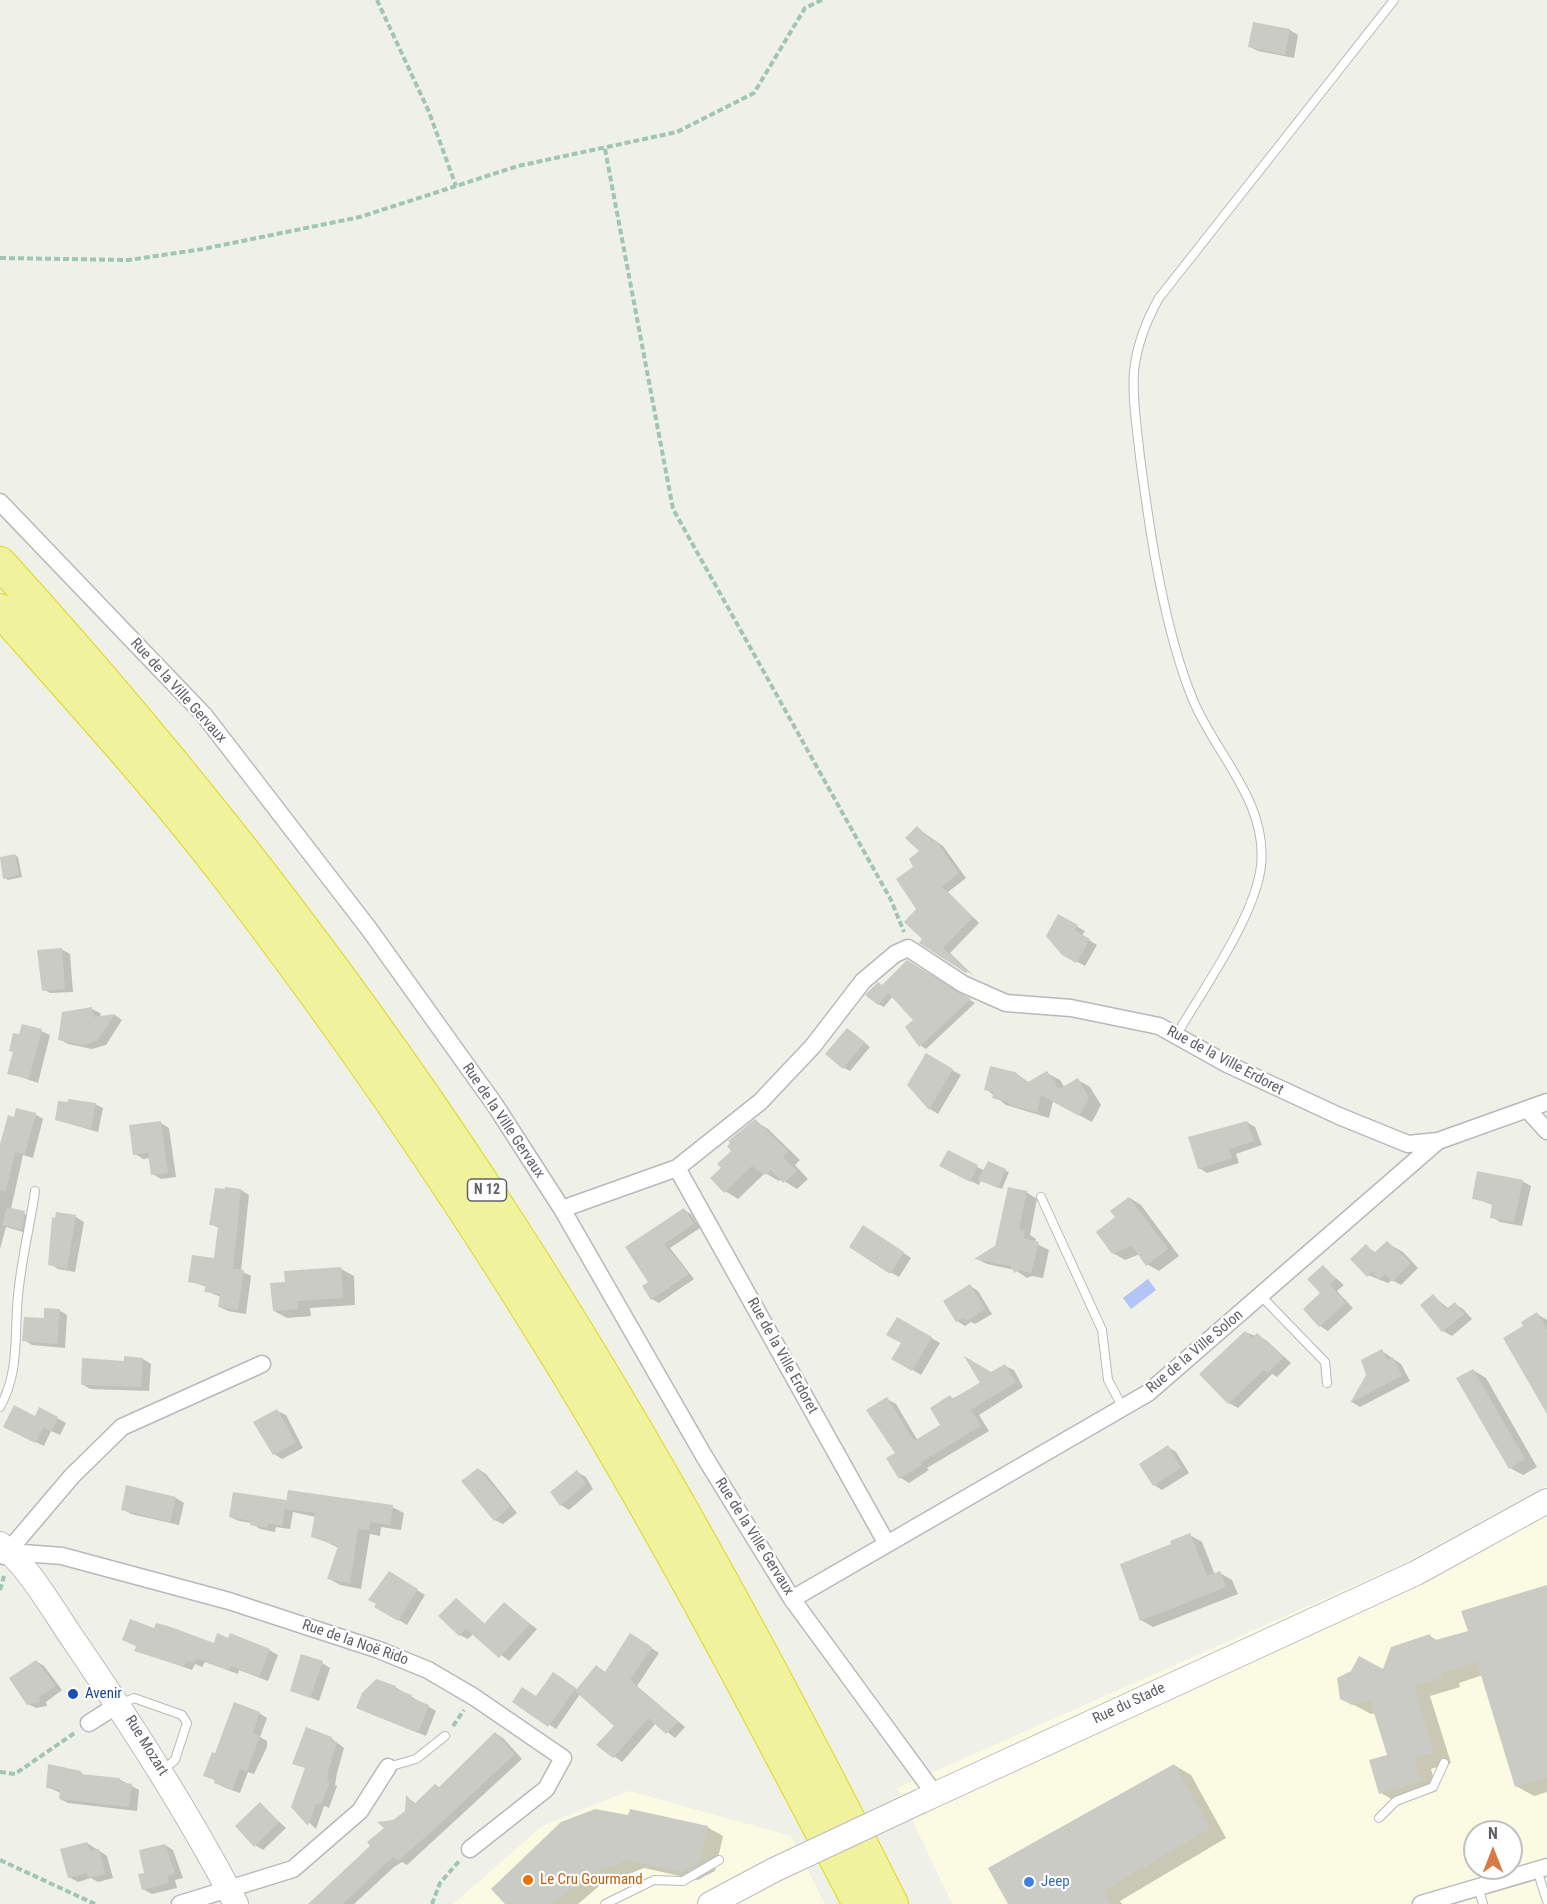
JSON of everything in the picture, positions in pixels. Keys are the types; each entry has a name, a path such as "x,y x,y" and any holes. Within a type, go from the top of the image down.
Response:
{"highway":[{"name":"N 12","path":"0,563 142,725 286,906 364,1012 510,1224 687,1518 783,1694 892,1904"},
{"name":"N 12","path":"0,610 141,771 223,871 386,1094 475,1227 550,1345 720,1640 859,1904"}],"main road":[{"name":"Rue du Stade","path":"710,1904 774,1870 927,1797 1416,1573 1547,1501"},
{"name":"Rue Mozart","path":"3,1552 119,1704 162,1771 232,1897"}],"street":[{"name":"Rue de la Ville Gervaux","path":"0,502 204,715 375,938 495,1105 562,1209 704,1456 792,1599 927,1797"},
{"name":"Rue de la Ville Erdoret","path":"908,948 963,984 1006,1003 1071,1008 1158,1026 1309,1104 1408,1144 1438,1141"},
{"path":"562,1209 677,1168 760,1102 813,1046 863,981 895,954 908,948"},
{"name":"Rue de la Ville Solon","path":"792,1599 1148,1393 1438,1141 1547,1102"},
{"path":"1527,1109 1547,1131"},
{"name":"Rue de la Ville Erdoret","path":"677,1168 887,1544"},
{"path":"3,1552 72,1476 122,1427 262,1364"},
{"name":"Rue de la Noë Rido","path":"3,1552 62,1556 229,1601 379,1650 428,1670 474,1697 563,1758 546,1789 470,1849"},
{"path":"89,1723 119,1704"},
{"path":"180,1904 232,1897 293,1869 360,1811 388,1767"},
{"path":"1421,1904 1542,1868"}],"lane":[{"path":"1176,1035 1253,904 1261,865 1259,831 1248,797 1194,701 1165,608 1145,498 1135,407 1134,372 1138,347 1158,298 1394,0"},
{"path":"0,1407 9,1391 16,1368 18,1295 35,1191"},
{"path":"1041,1197 1102,1330 1108,1380 1124,1408"},
{"path":"1261,1296 1325,1362 1327,1383"},
{"path":"119,1704 135,1698 182,1715 187,1723 175,1760 162,1771"},
{"path":"388,1767 416,1759 445,1736"},
{"path":"1379,1818 1396,1801 1433,1787 1444,1763"},
{"path":"605,1904 654,1880 683,1881 719,1860"},
{"path":"1542,1868 1547,1901"},
{"path":"1478,1887 1483,1904"}],"path":[{"path":"377,0 429,112 456,186"},
{"path":"0,258 129,260 203,249 360,217 518,166 677,132 754,93 805,8 822,0"},
{"path":"605,149 673,509 891,900 908,948"},
{"path":"445,1736 474,1697"},
{"path":"0,1772 15,1774 89,1723"},
{"path":"432,1904 440,1883 470,1849"},
{"path":"0,1860 95,1904"}],"shaded area":[{"path":"1547,1486 1547,1904 952,1904 897,1788 1403,1564"},
{"path":"629,1791 791,1836 825,1904 453,1904 542,1826"}],"water":[{"path":"1148,1279 1156,1290 1131,1309 1123,1298"}],"building":[{"path":"1253,22 1290,29 1285,55 1248,47"},
{"path":"917,826 932,841 935,840 959,873 942,887 973,917 943,948 968,971 966,973 919,943 922,939 904,922 916,909 896,879 913,867 909,859 919,851 905,838"},
{"path":"15,854 19,875 3,879 0,857"},
{"path":"1058,914 1078,925 1074,930 1090,939 1076,963 1062,955 1046,936"},
{"path":"62,948 65,989 42,991 37,950"},
{"path":"907,960 971,999 919,1047 905,1027 913,1020 888,993 878,1005 865,995 878,982 882,985"},
{"path":"92,1007 94,1017 115,1014 97,1041 82,1045 58,1040 62,1012"},
{"path":"22,1024 42,1029 29,1079 7,1074 13,1052 9,1051 13,1033 19,1034"},
{"path":"847,1028 865,1042 843,1069 825,1054"},
{"path":"926,1053 953,1069 929,1110 907,1085"},
{"path":"990,1066 1015,1072 1028,1082 1047,1071 1059,1089 1078,1078 1089,1098 1079,1116 1041,1095 1037,1112 1011,1106 1009,1103 992,1098 994,1092 984,1090"},
{"path":"68,1099 96,1103 91,1129 55,1120 58,1101 68,1102"},
{"path":"16,1108 36,1113 25,1154 15,1152 6,1191 0,1190 0,1144 8,1115 14,1117"},
{"path":"755,1119 789,1152 783,1157 797,1171 783,1183 771,1170 765,1175 752,1166 724,1193 710,1178 721,1168 717,1164 731,1151 727,1146 730,1143 728,1141"},
{"path":"161,1121 168,1173 151,1175 148,1153 133,1155 129,1125"},
{"path":"1247,1121 1254,1141 1229,1149 1232,1158 1198,1169 1188,1137"},
{"path":"948,1150 978,1165 970,1182 939,1166"},
{"path":"988,1161 1006,1169 998,1188 978,1180"},
{"path":"1477,1171 1523,1180 1514,1222 1490,1218 1492,1203 1472,1199"},
{"path":"225,1187 241,1189 233,1269 244,1270 238,1310 218,1307 220,1294 204,1292 206,1285 188,1282 192,1255 214,1258 218,1226 209,1225 215,1188 225,1189"},
{"path":"1008,1187 1027,1191 1019,1229 1025,1231 1023,1238 1039,1242 1031,1273 1019,1270 1014,1273 1011,1266 974,1259 995,1246"},
{"path":"1129,1197 1168,1249 1146,1266 1132,1246 1112,1254 1096,1232 1115,1217 1110,1211"},
{"path":"7,1207 25,1211 22,1230 2,1225"},
{"path":"684,1208 694,1224 664,1244 689,1274 651,1300 642,1286 648,1282 625,1247"},
{"path":"56,1212 76,1215 67,1269 48,1265 52,1217 55,1218"},
{"path":"863,1225 904,1252 890,1274 849,1247"},
{"path":"1387,1241 1411,1263 1392,1282 1385,1274 1379,1280 1372,1272 1367,1277 1350,1259 1366,1244 1374,1253"},
{"path":"1323,1265 1336,1279 1330,1285 1346,1303 1319,1327 1303,1309 1320,1293 1307,1279"},
{"path":"341,1267 343,1298 298,1301 298,1309 273,1311 270,1283 285,1282 284,1271"},
{"path":"970,1284 985,1309 966,1321 964,1318 956,1322 943,1301"},
{"path":"1433,1294 1446,1309 1455,1302 1464,1314 1442,1332 1420,1305"},
{"path":"44,1308 60,1309 57,1344 22,1341 24,1317 44,1318"},
{"path":"1537,1312 1547,1330 1547,1414 1503,1338 1523,1326 1521,1322"},
{"path":"897,1317 932,1337 912,1371 891,1359 901,1343 886,1335"},
{"path":"1245,1331 1252,1338 1257,1333 1284,1357 1267,1373 1264,1370 1228,1404 1199,1374"},
{"path":"1382,1349 1387,1360 1393,1357 1402,1376 1350,1403 1366,1375 1361,1360"},
{"path":"124,1356 143,1358 141,1387 81,1385 82,1358 124,1361"},
{"path":"964,1356 991,1372 1005,1364 1016,1382 971,1410 981,1426 920,1463 922,1465 899,1479 886,1458 895,1453 866,1410 887,1397 914,1441 940,1425 930,1408 950,1395 952,1399 980,1383"},
{"path":"1473,1369 1525,1459 1509,1469 1456,1378"},
{"path":"14,1405 35,1416 39,1407 58,1417 51,1432 43,1427 35,1443 3,1427"},
{"path":"277,1409 296,1443 273,1455 253,1422"},
{"path":"1168,1445 1181,1468 1153,1486 1139,1464"},
{"path":"478,1468 510,1507 494,1521 461,1481"},
{"path":"577,1470 586,1484 560,1506 550,1492"},
{"path":"126,1485 176,1497 170,1522 121,1510"},
{"path":"288,1490 393,1505 390,1525 370,1522 369,1530 358,1529 350,1583 327,1579 338,1546 311,1537 315,1513 285,1509"},
{"path":"233,1492 286,1500 282,1526 268,1523 267,1528 250,1525 251,1521 229,1517"},
{"path":"1190,1533 1207,1576 1220,1571 1226,1587 1140,1621 1120,1564 1171,1544 1170,1541"},
{"path":"389,1571 418,1589 398,1621 374,1607 376,1604 368,1600"},
{"path":"1547,1585 1547,1778 1515,1787 1477,1662 1442,1673 1443,1677 1414,1686 1434,1753 1414,1759 1421,1781 1379,1794 1369,1760 1387,1755 1370,1700 1352,1705 1340,1699 1337,1678 1351,1671 1359,1656 1383,1669 1391,1647 1430,1634 1432,1641 1468,1631 1461,1611"},
{"path":"456,1598 484,1624 504,1602 530,1624 499,1658 466,1629 459,1636 438,1616"},
{"path":"130,1619 154,1628 156,1623 168,1626 214,1643 217,1633 228,1638 230,1633 270,1649 259,1677 231,1666 229,1670 196,1658 194,1663 186,1661 184,1667 134,1651 136,1646 122,1640"},
{"path":"630,1633 652,1647 630,1680 678,1722 666,1734 648,1718 613,1758 596,1745 614,1726 575,1691 596,1665 605,1672"},
{"path":"301,1654 323,1661 310,1698 290,1691"},
{"path":"36,1660 56,1686 39,1697 40,1702 27,1705 9,1678"},
{"path":"553,1672 576,1688 548,1727 512,1702 522,1687 536,1696"},
{"path":"376,1679 396,1686 395,1689 412,1695 411,1698 429,1705 418,1733 356,1708 362,1693"},
{"path":"234,1702 260,1712 253,1733 260,1736 247,1771 240,1769 232,1790 203,1776 212,1752 215,1753"},
{"path":"306,1727 332,1737 331,1740 337,1742 329,1768 327,1780 330,1781 321,1805 316,1803 308,1826 291,1807 305,1768 292,1764"},
{"path":"495,1732 515,1754 441,1823 398,1861 394,1857 386,1863 343,1904 308,1904 370,1846 367,1842 384,1828 377,1822 393,1820 405,1811 406,1795 414,1804 435,1784 439,1787"},
{"path":"48,1764 81,1771 80,1774 120,1778 119,1782 132,1784 129,1807 59,1799 60,1790 46,1788"},
{"path":"1174,1764 1210,1828 1104,1891 1111,1904 1008,1904 988,1868"},
{"path":"260,1802 279,1822 254,1847 235,1826"},
{"path":"595,1809 628,1815 630,1809 708,1826 700,1862 681,1872 627,1860 584,1878 552,1904 505,1904 491,1889 561,1822"},
{"path":"87,1842 90,1851 99,1849 105,1874 88,1878 87,1873 68,1878 60,1849"},
{"path":"165,1844 175,1874 167,1876 169,1883 142,1890 138,1874 144,1873 139,1850"}],"place":[{"name":"Avenir","path":"73,1694"},
{"name":"Le Cru Gourmand","path":"528,1880"},
{"name":"Jeep","path":"1029,1882"}]}
